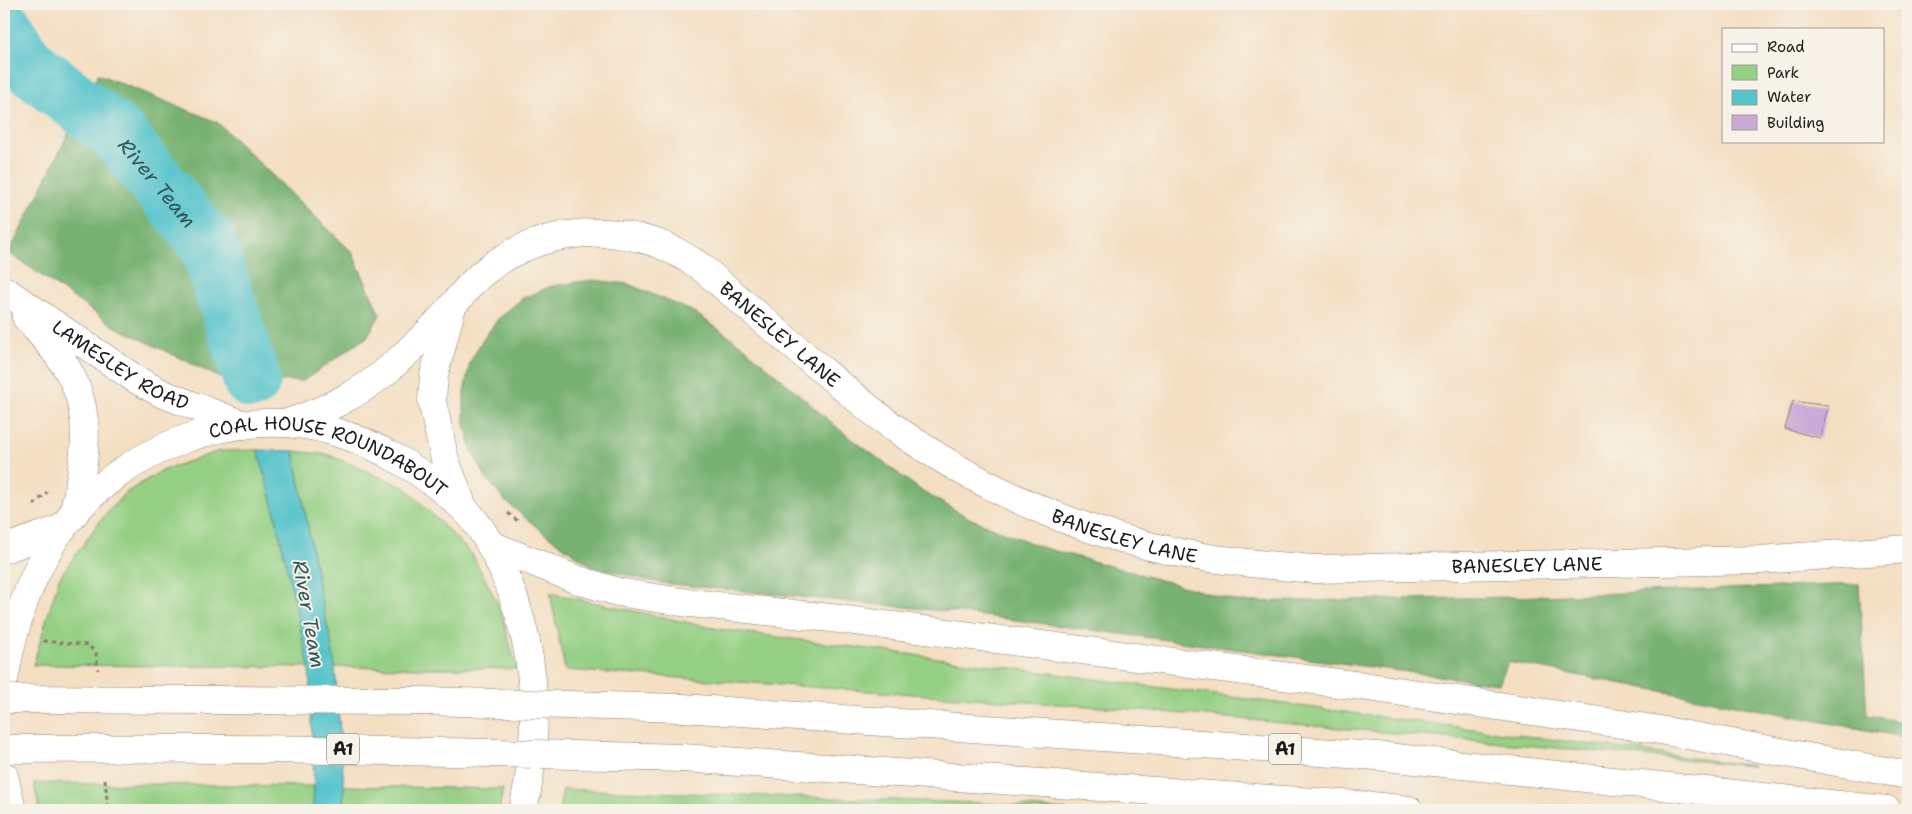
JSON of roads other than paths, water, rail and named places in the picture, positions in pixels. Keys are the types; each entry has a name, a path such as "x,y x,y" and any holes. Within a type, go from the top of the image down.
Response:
{"main road":[{"name":"BANESLEY LANE","path":"288,423 323,411 351,396 391,368 453,306 465,290 483,272 503,258 526,246 550,238 602,232 628,235 654,242 677,252 700,266 855,397 900,432 948,462 998,490 1050,513 1103,532 1155,547 1207,558 1260,565 1314,569 1760,560 1908,549"},
{"name":"LAMESLEY ROAD","path":"4,291 137,380 163,394 244,425"},
{"name":"LAMESLEY ROAD","path":"4,291 58,355 80,396 86,420 86,438 84,458 68,522"},
{"name":"BANESLEY LANE","path":"453,306 434,375 432,401 445,460 463,508"},
{"name":"COAL HOUSE ROUNDABOUT","path":"4,680 12,642 26,595 42,562 68,522 112,478 146,456 175,443 205,433 244,425 288,423 330,430 364,442 405,464 463,508 491,545 509,583 522,623 534,682 535,721 529,780 523,810"},
{"path":"4,549 68,522"},
{"path":"491,545 575,579 618,592 681,602 832,618 1369,687 1654,729 1908,775"},
{"name":"A1","path":"4,699 421,701 682,708 1377,756 1888,810"},
{"name":"A1","path":"4,750 160,748 402,750 682,758 1410,810"},
{"path":"4,776 12,810"}],"water":[{"path":"258,450 294,451 335,667 344,786 343,810 313,810 314,786 309,667 273,504"}],"waterway":[{"name":"River Team","path":"4,27 27,64 115,132 208,244 252,380"}]}
